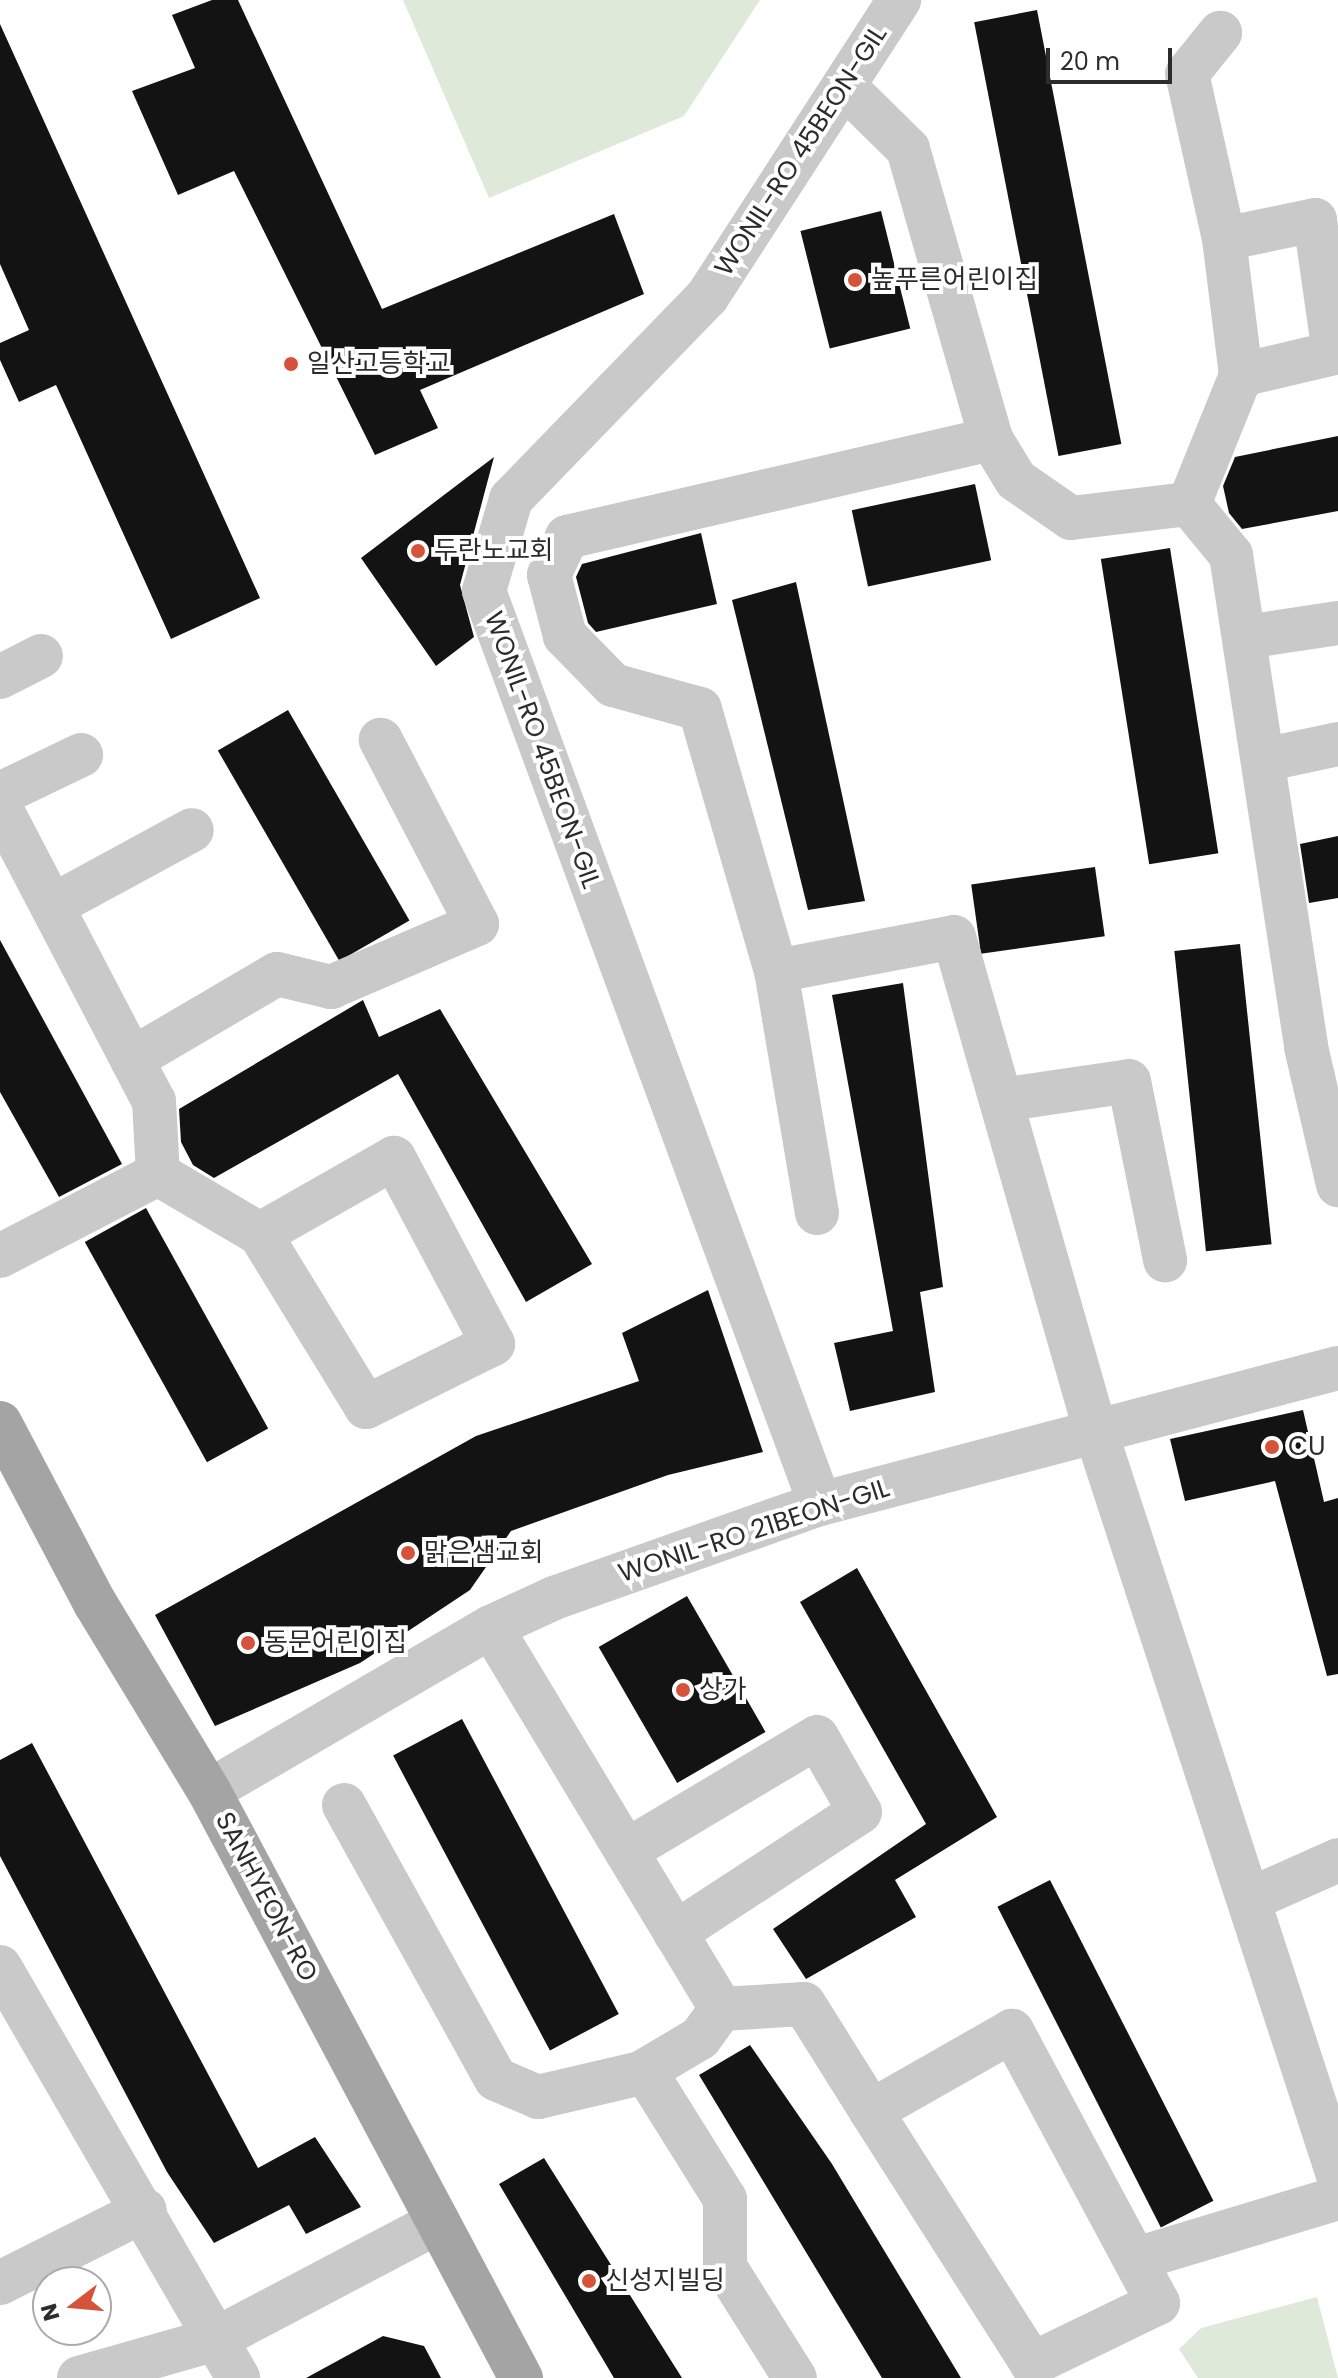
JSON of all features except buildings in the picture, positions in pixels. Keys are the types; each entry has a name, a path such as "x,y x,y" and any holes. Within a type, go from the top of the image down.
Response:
{"main road":[{"name":"SANHYEON-RO","path":"0,1423 95,1603 209,1791 521,2378"}],"street":[{"name":"WONIL-RO 45BEON-GIL","path":"820,1504 484,591 511,499 707,297 899,0"},
{"path":"1189,504 1241,375 1224,239 1187,74 1220,33"},
{"path":"844,86 908,149 991,439 1016,480 1071,518 1189,504"},
{"path":"1224,239 1315,220 1334,353 1241,375"},
{"path":"817,1213 776,971 700,709 613,685 565,636 549,575 567,537 991,439"},
{"path":"1189,504 1231,555 1322,1045 1338,1185"},
{"path":"1246,637 1338,623"},
{"path":"0,677 41,656"},
{"path":"132,1059 277,974 331,987 477,924 381,740"},
{"path":"1268,759 1338,744"},
{"path":"0,794 81,755"},
{"path":"0,807 154,1101 158,1174"},
{"path":"52,906 192,830"},
{"path":"776,971 954,937 1095,1429 1251,1899 1338,2175"},
{"path":"1001,1100 1129,1081 1165,1260"},
{"path":"158,1174 260,1234 366,1407 493,1344 394,1158 260,1234"},
{"path":"0,1256 158,1174"},
{"name":"WONIL-RO 21BEON-GIL","path":"209,1791 491,1627 820,1504 1095,1429 1338,1368"},
{"path":"491,1627 721,2009"},
{"path":"626,1851 817,1737 860,1812 675,1933"},
{"path":"344,1805 496,2079 538,2097 645,2071 700,2038 721,2009"},
{"path":"1251,1899 1338,1860"},
{"path":"0,1967 145,2210 238,2378"},
{"path":"721,2009 804,2004 871,2111 1032,2364 1158,2303 1012,2031 871,2111"},
{"path":"645,2071 725,2199 725,2267 795,2378"},
{"path":"1136,2259 1338,2198"},
{"path":"0,2283 145,2210"},
{"path":"79,2378 216,2339 438,2222"}],"green space":[{"path":"403,0 760,0 684,116 489,198"},
{"path":"1317,2297 1338,2378 1198,2378 1179,2349 1201,2328"}],"place":[{"name":"높푸른어린이집","path":"855,280"},
{"name":"일산고등학교","path":"291,364"},
{"name":"두란노교회","path":"418,551"},
{"name":"CU","path":"1272,1447"},
{"name":"맑은샘교회","path":"408,1553"},
{"name":"동문어린이집","path":"248,1643"},
{"name":"상가","path":"683,1690"},
{"name":"신성지빌딩","path":"589,2281"}]}
